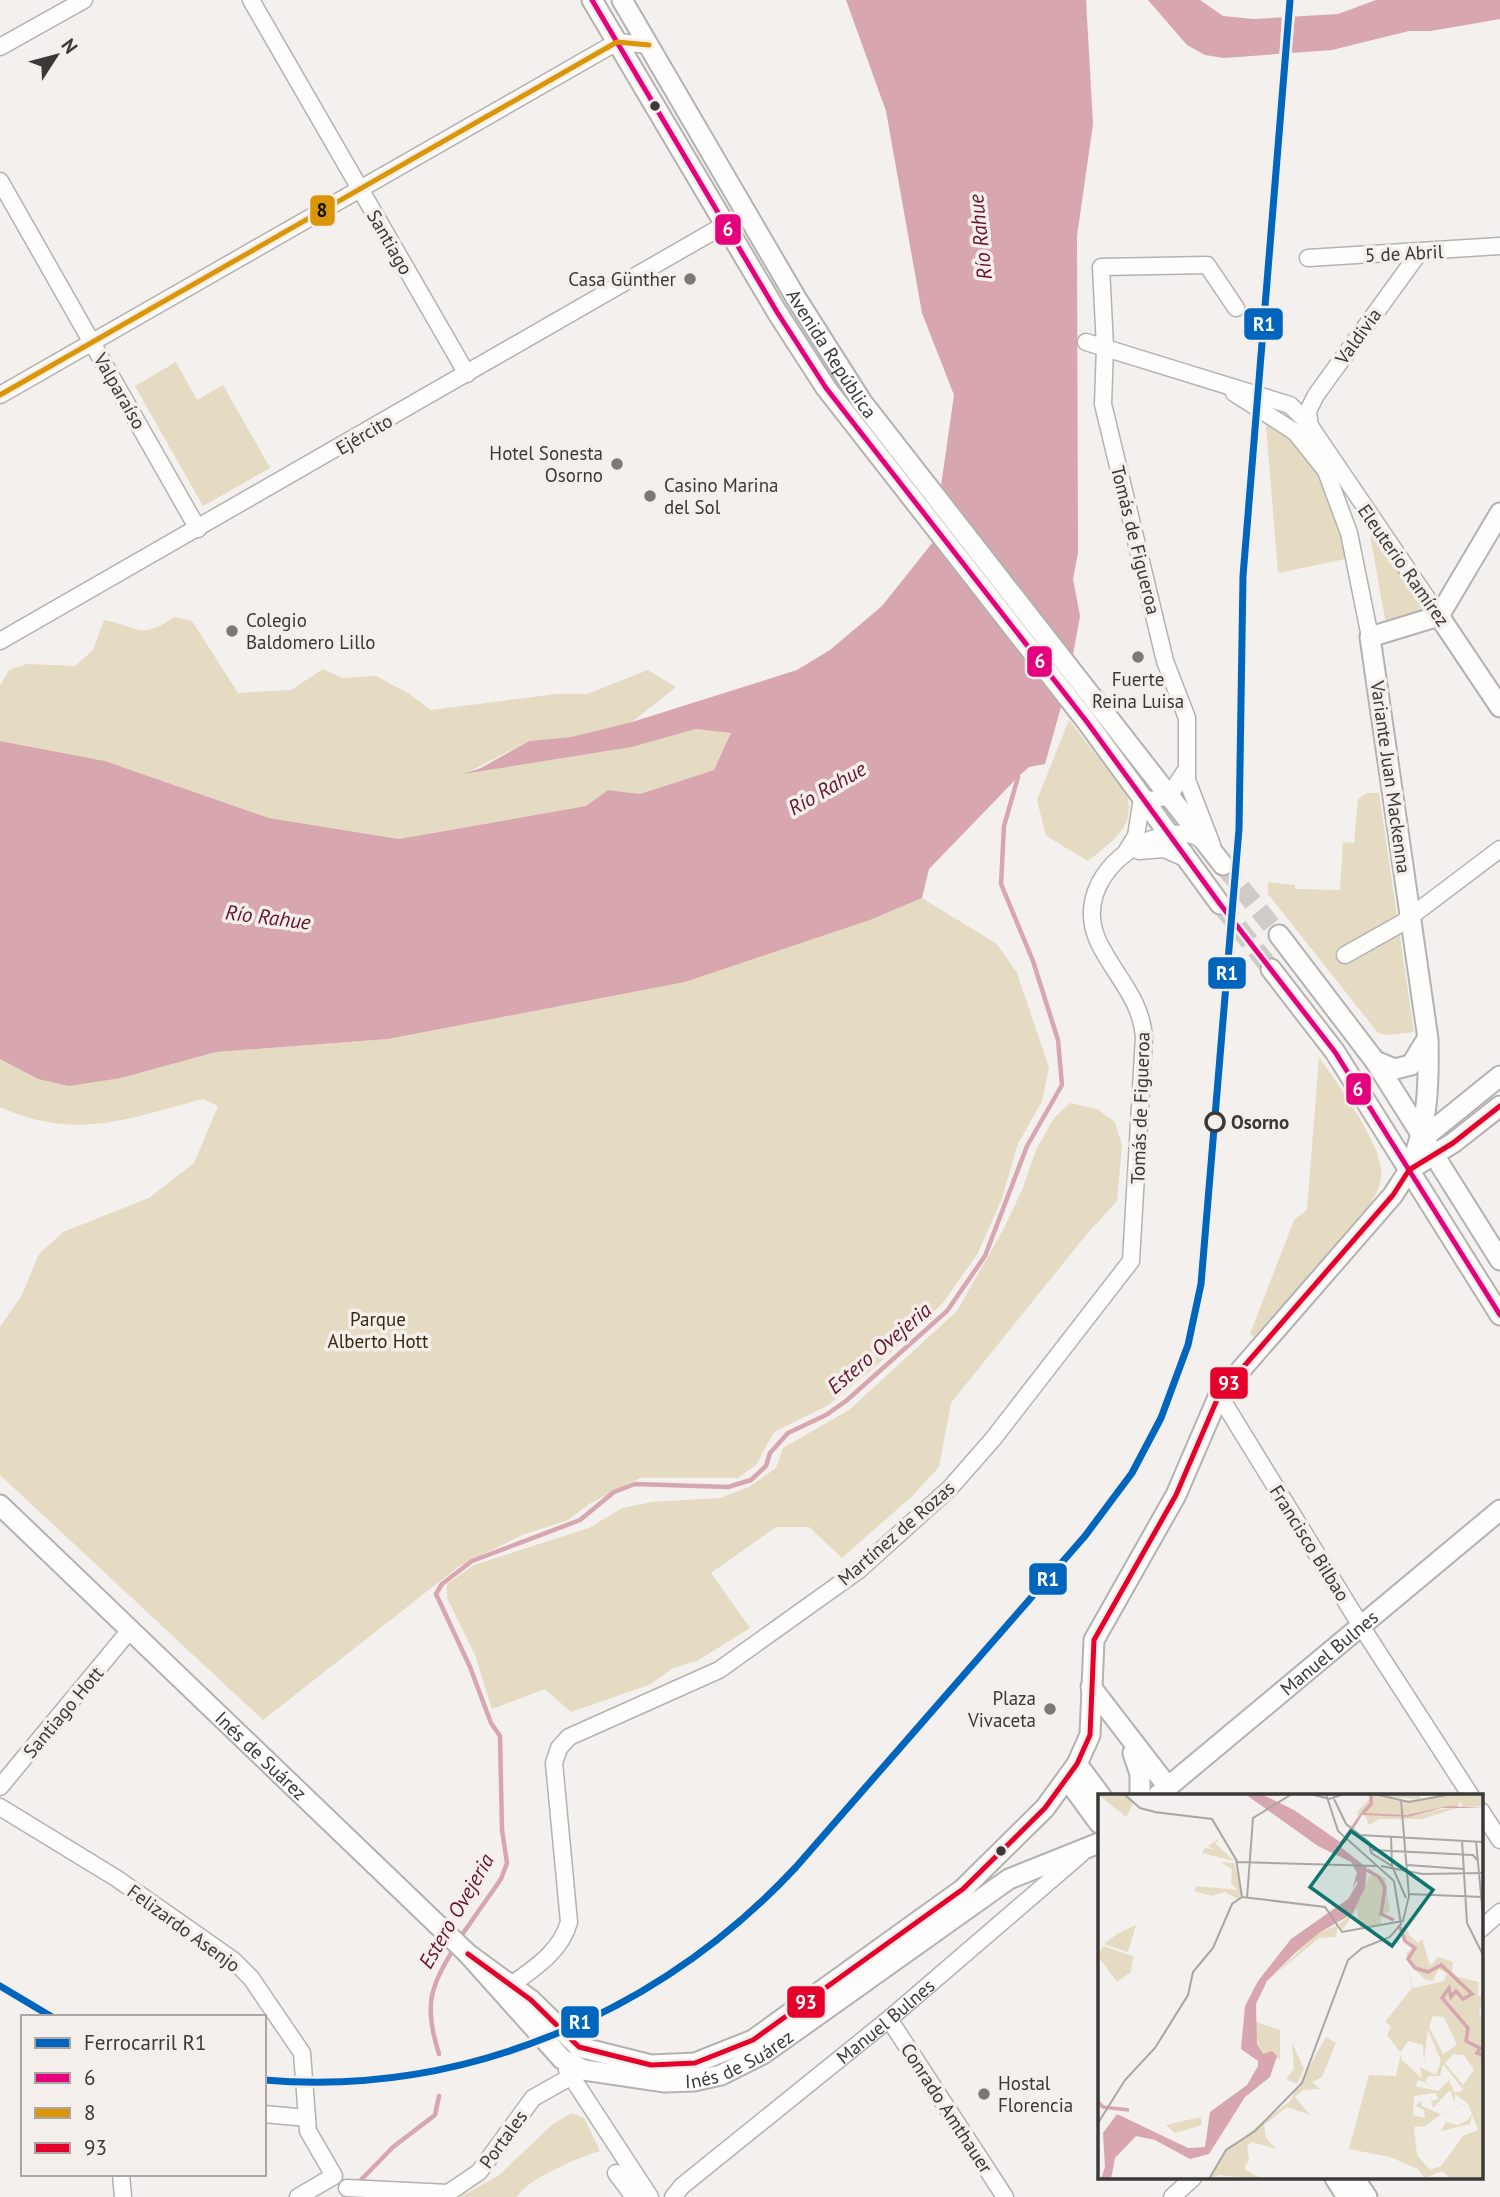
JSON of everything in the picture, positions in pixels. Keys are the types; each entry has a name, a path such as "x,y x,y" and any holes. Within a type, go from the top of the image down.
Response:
{"main road":[{"name":"Avenida República","path":"592,0 826,388 1074,705 1220,904"},
{"name":"Avenida República","path":"622,0 796,298 862,402 1220,861"},
{"path":"1370,637 1439,616 1500,513"},
{"name":"Eleuterio Ramírez","path":"1439,616 1500,707"},
{"name":"Variante Juan Mackenna","path":"1370,637 1428,1039 1427,1147"},
{"path":"1279,935 1375,1061 1500,1260"},
{"path":"1271,969 1335,1052 1500,1315"},
{"path":"1375,1061 1395,1069 1411,1065 1428,1039"},
{"path":"1090,1735 1092,1650 1096,1635 1174,1499 1219,1395 1384,1205 1427,1147 1500,1076"},
{"path":"1427,1147 1453,1143 1500,1106"},
{"name":"Inés de Suárez","path":"0,1505 74,1576 130,1635 205,1702 449,1937 537,2005 579,2047 651,2065 695,2063 723,2055 822,2001 1009,1879 1093,1846"},
{"name":"Manuel Bulnes","path":"1162,1792 1500,1510"},
{"path":"1091,1687 1162,1792"},
{"path":"1090,1735 1099,1727 1109,1726 1126,1744 1139,1766 1140,1794"},
{"name":"Inés de Suárez","path":"468,1954 555,2054 584,2070 628,2079 694,2081 750,2062 963,1889 1045,1808 1072,1771 1090,1735"},
{"path":"1072,1771 1099,1794"},
{"path":"1072,1771 1098,1821"},
{"path":"1336,2180 1347,2197"},
{"path":"1355,2180 1367,2197"}],"street":[{"path":"0,47 84,0"},
{"name":"Santiago","path":"251,0 467,374"},
{"path":"0,395 617,42 649,45"},
{"name":"Valparaíso","path":"0,181 198,529"},
{"name":"Ejército","path":"0,641 726,224"},
{"name":"5 de Abril","path":"1308,258 1500,246"},
{"name":"Valdivia","path":"1308,423 1312,401 1419,253"},
{"name":"Tomás de Figueroa","path":"1220,861 1187,780 1187,718 1165,660 1103,404 1105,348 1101,267 1207,265 1236,308"},
{"name":"Eleuterio Ramírez","path":"1087,342 1278,399 1290,405 1308,423 1439,616"},
{"path":"1278,399 1310,392 1328,378"},
{"name":"Eleuterio Ramírez","path":"1221,384 1265,413 1287,415 1308,423"},
{"path":"1312,401 1316,421 1378,514 1387,542"},
{"path":"1265,413 1304,440 1334,488"},
{"name":"Variante Juan Mackenna","path":"1308,423 1334,488 1358,567 1370,637"},
{"path":"1142,798 1152,800 1169,796 1186,770"},
{"name":"Tomás de Figueroa","path":"1131,1261 1143,1019 1136,1001 1098,941 1093,913 1102,876 1126,852 1136,836 1142,798"},
{"path":"1169,835 1194,835 1220,861"},
{"name":"Tomás de Figueroa","path":"1126,852 1169,835"},
{"path":"1126,852 1164,849 1187,859"},
{"path":"1345,955 1402,923 1500,849"},
{"name":"Martínez de Rozas","path":"511,1985 556,1948 569,1922 554,1763 559,1748 579,1732 719,1670 878,1555 972,1464 1131,1261"},
{"name":"Francisco Bilbao","path":"1219,1395 1361,1626 1470,1794"},
{"name":"Santiago Hott","path":"0,1787 130,1635"},
{"name":"Felizardo Asenjo","path":"0,1807 117,1878 243,1970 302,2053 308,2132 334,2176 298,2197"},
{"path":"1482,1813 1500,1840"},
{"name":"Manuel Bulnes","path":"673,2197 682,2186 1093,1846"},
{"path":"1482,1928 1500,1912"},
{"name":"Conrado Amthauer","path":"888,2018 1004,2197"},
{"path":"555,2054 650,2197"},
{"name":"Portales","path":"353,2189 448,2193 480,2172 533,2098 572,2076"},
{"path":"266,2114 307,2118"},
{"path":"616,2173 634,2197"},
{"path":"121,2176 123,2197"},
{"path":"1172,2197 1191,2180"}],"green space":[{"path":"176,362 197,400 223,385 270,468 203,506 135,386"},
{"path":"1266,425 1298,441 1320,474 1350,558 1278,573"},
{"path":"1377,532 1431,612 1394,628 1385,619 1370,535"},
{"path":"174,617 192,621 238,693 291,690 323,669 342,678 376,676 408,693 431,710 556,694 587,694 648,670 676,687 632,722 571,737 529,741 466,773 632,747 696,729 732,733 714,770 640,794 608,790 586,806 400,839 269,818 105,761 0,741 0,686 9,670 27,664 75,666 93,650 104,620 146,630"},
{"path":"1069,720 1127,795 1129,807 1128,817 1120,833 1088,861 1046,836 1037,800"},
{"path":"1367,793 1379,793 1414,1032 1387,1035 1378,1033 1268,894 1268,882 1295,885 1295,889 1340,890 1343,842 1354,843 1358,799"},
{"name":"Parque Alberto Hott","path":"922,898 997,944 1017,973 1049,1068 1042,1101 1018,1144 1001,1201 978,1253 943,1303 875,1367 827,1406 774,1432 756,1465 738,1478 640,1478 589,1504 568,1520 522,1535 458,1567 263,1720 0,1475 0,1327 22,1295 39,1254 63,1232 149,1198 194,1163 218,1106 203,1099 102,1123 53,1123 0,1107 0,1059 38,1079 121,1078 216,1052 388,1039 685,982 870,920"},
{"path":"1319,1057 1372,1142 1381,1168 1380,1182 1370,1204 1254,1337 1250,1334 1294,1220 1307,1210"},
{"path":"1070,1103 1097,1109 1115,1122 1122,1145 1117,1201 1086,1235 951,1403 939,1467 911,1497 842,1558 809,1527 776,1527 711,1573 750,1628 697,1661 673,1668 651,1684 571,1712 545,1689 492,1709 475,1655 447,1598 447,1584 474,1565 589,1528 622,1508 652,1502 720,1498 749,1487 776,1468 783,1448 849,1410 957,1311 1002,1232 1022,1190 1036,1150 1054,1118"},
{"path":"572,2113 584,2118 600,2151 542,2176 517,2197 460,2197 498,2176 553,2124"}],"water":[{"name":"Río Rahue","path":"846,0 1086,0 1093,124 1077,236 1078,553 1073,579 1080,616 1068,682 1045,764 1029,767 929,869 922,898 870,920 685,982 388,1039 216,1052 121,1078 69,1086 38,1079 0,1059 0,741 105,761 269,818 399,839 586,806 608,790 640,794 714,770 731,733 696,729 632,747 463,774 481,768 529,741 571,737 632,722 797,670 830,650 882,606 933,542 954,395 922,313 886,111"},
{"path":"1148,0 1200,0 1223,16 1253,19 1338,14 1376,0 1500,0 1500,19 1431,31 1409,31 1332,50 1224,58 1205,55 1187,45"}],"pier":[{"path":"1282,15 1295,15 1291,58 1279,59"}],"waterway":[{"name":"Estero Ovejeria","path":"459,1939 501,1879 507,1863 502,1830 500,1736 491,1723 470,1667 436,1594 442,1584 472,1561 580,1520 614,1492 635,1484 728,1487 751,1480 766,1466 770,1453 788,1433 826,1415 846,1401 947,1311 985,1256 1027,1146 1062,1085 1058,1040 1033,961 1001,884 1004,826 1018,777"},
{"name":"Estero Ovejeria","path":"439,2054 432,2023 432,1998 439,1974 455,1947"},
{"name":"Estero Ovejeria","path":"358,2183 393,2147 435,2115 439,2096"}],"tunnel":[{"path":"1223,865 1279,935"},
{"path":"1220,904 1271,969"}],"rail line":[{"name":"R1","path":"266,2080 339,2082 412,2074 484,2059 554,2035 621,2003 684,1964 742,1919 796,1867 1085,1536 1132,1473 1161,1418 1188,1345 1201,1284 1239,829 1243,576 1290,0"},
{"name":"R1","path":"0,1986 49,2015"}],"transit line":[{"name":"6","path":"592,0 777,312 826,388 1087,722 1220,904 1335,1052 1500,1315"},
{"name":"8","path":"0,395 617,42 649,45"},
{"name":"93","path":"468,1954 531,2000 579,2047 651,2065 695,2063 753,2040 963,1889 1045,1808 1077,1764 1090,1735 1094,1640 1176,1495 1219,1395 1393,1195 1409,1170 1453,1143 1500,1106"}],"place":[{"name":"Casa Günther","path":"690,279"},
{"name":"Hotel Sonesta Osorno","path":"617,464"},
{"name":"Casino Marina del Sol","path":"650,496"},
{"name":"Colegio Baldomero Lillo","path":"232,631"},
{"name":"Fuerte Reina Luisa","path":"1138,657"},
{"name":"Osorno","path":"1215,1122"},
{"name":"Plaza Vivaceta","path":"1050,1709"},
{"name":"Hostal Florencia","path":"984,2094"}]}
